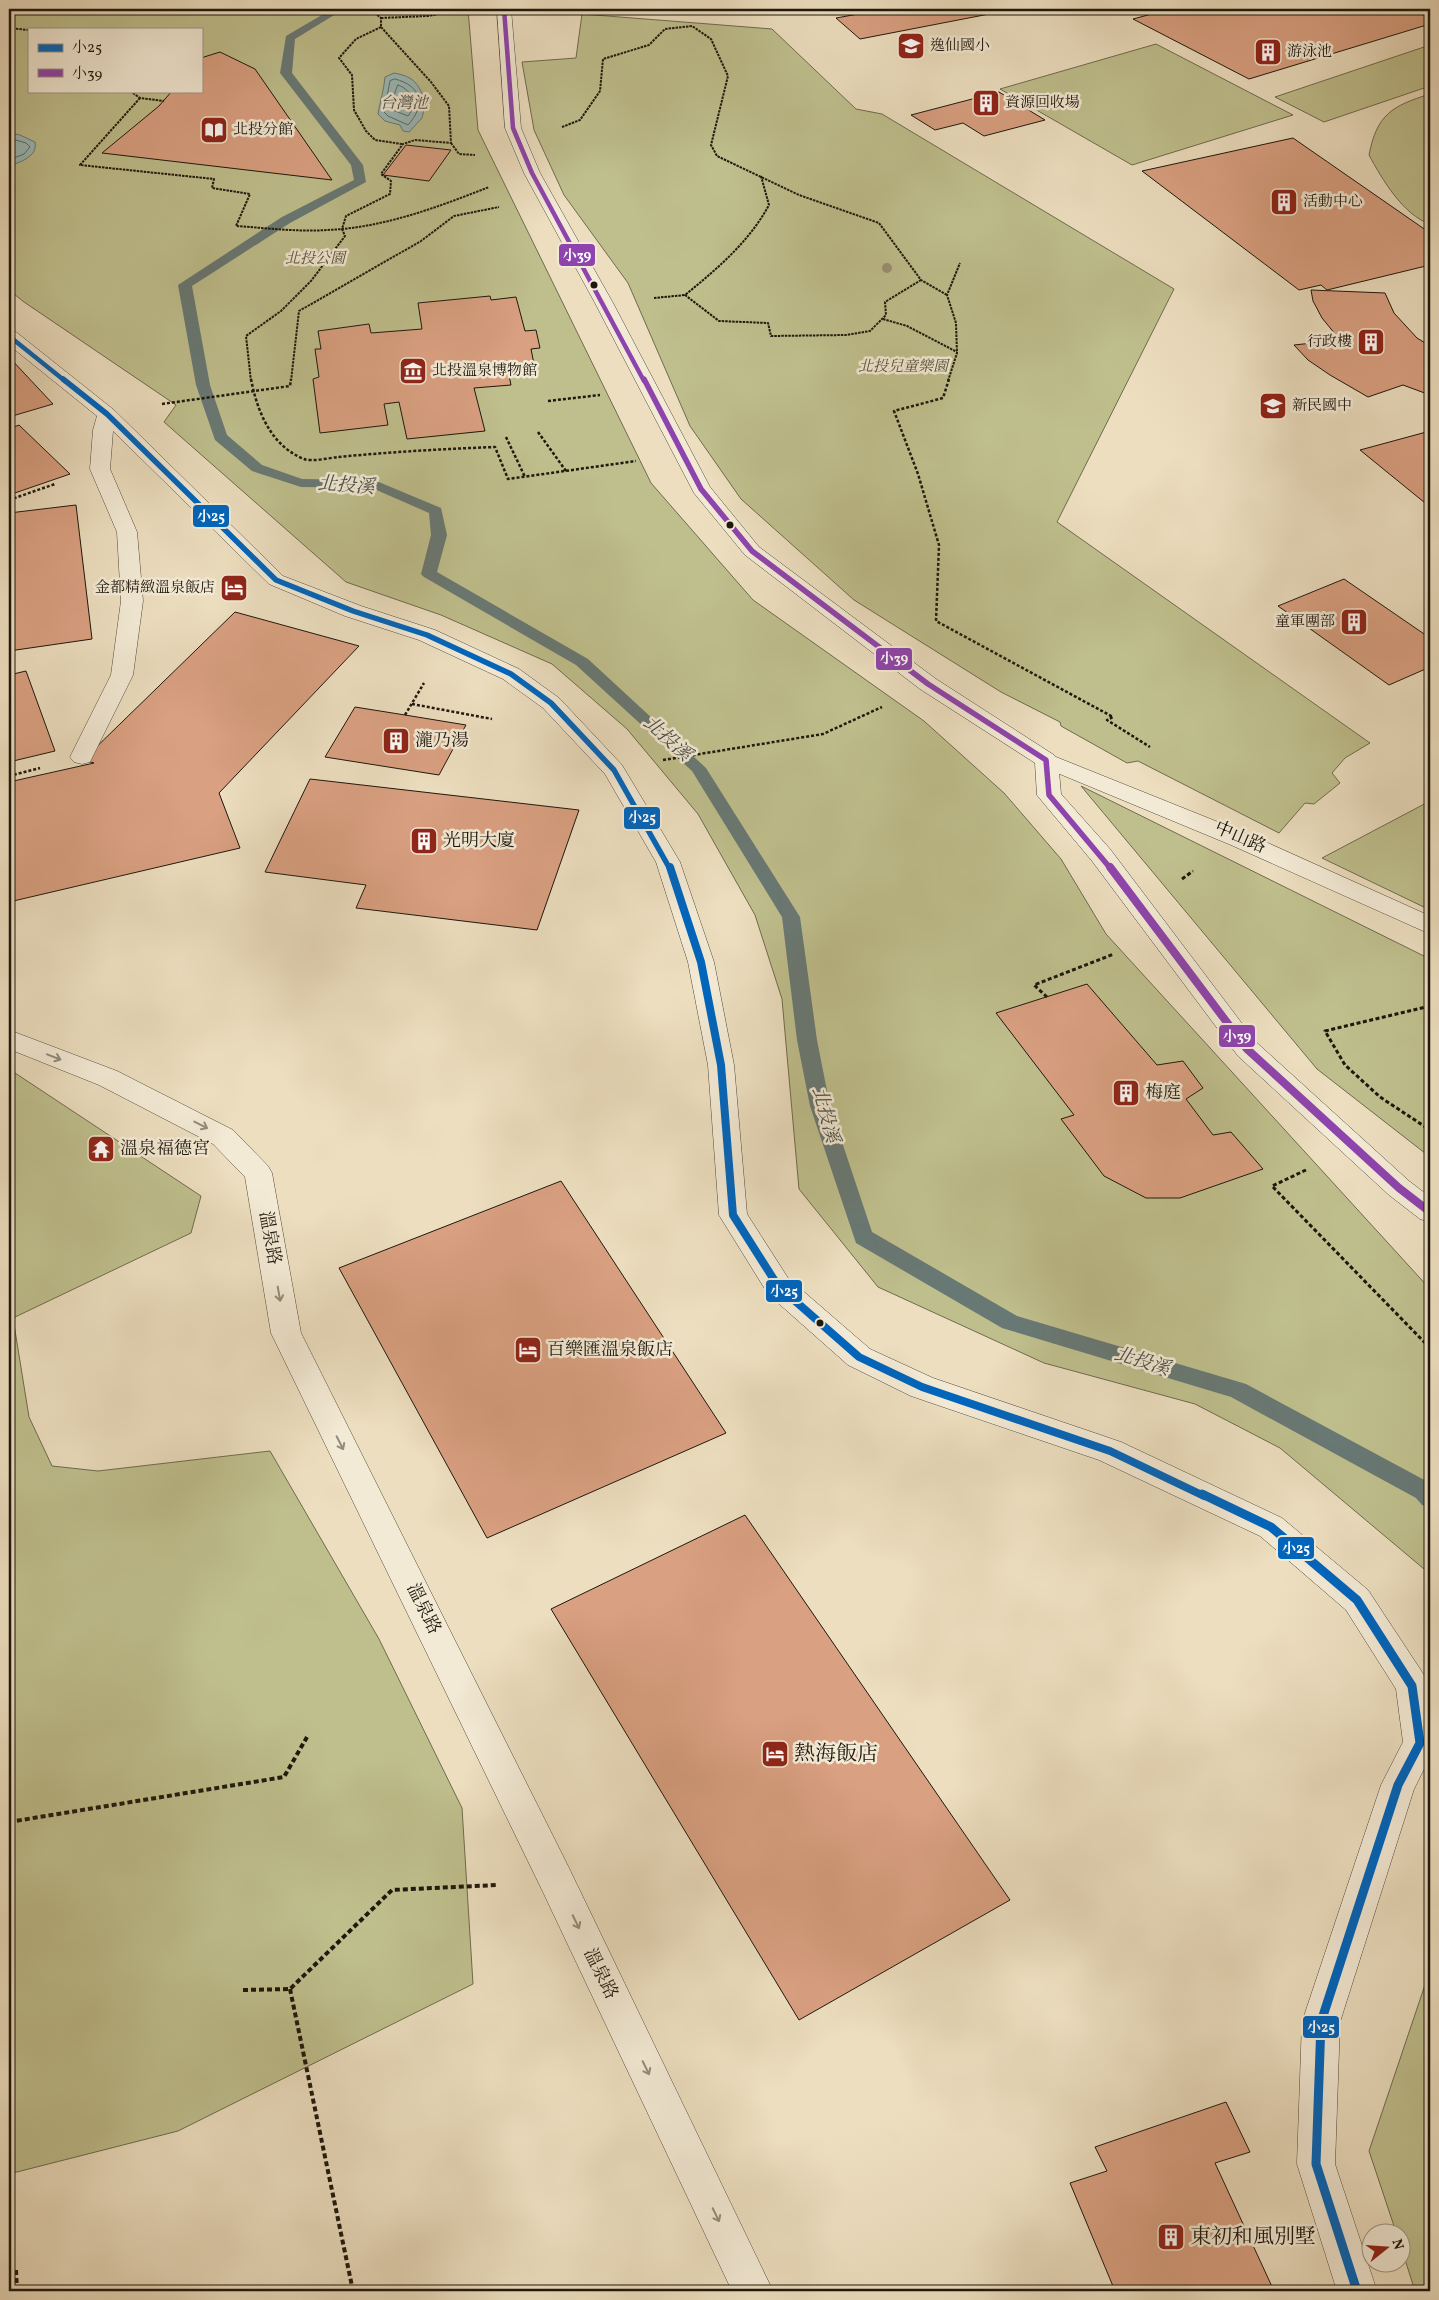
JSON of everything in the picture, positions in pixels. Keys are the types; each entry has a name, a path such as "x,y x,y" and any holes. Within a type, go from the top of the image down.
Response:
{"street":[{"name":"中山路","path":"504,9 513,128 532,172 604,303 701,489 752,551 928,684 1046,760 1178,812 1298,863 1430,926"},
{"path":"9,336 107,414 276,580 353,611 427,635 511,674 550,703 614,770 668,862 701,962 721,1066 733,1215 778,1286 859,1357 922,1387 1110,1451 1271,1527 1356,1600 1412,1686 1420,1744 1398,1785 1321,2022 1316,2164 1357,2291"},
{"path":"82,757 122,675 132,601 127,532 100,468 102,430 107,414"},
{"path":"1046,760 1049,795 1100,855 1246,1049 1399,1188 1430,1212"},
{"name":"溫泉路","path":"9,1039 108,1078 223,1137 258,1172 286,1333 559,1887 753,2291"}],"path":[{"path":"365,9 371,10 381,18 428,16 459,10"},
{"path":"381,18 381,27 432,82 449,106 452,143 415,140 403,144 375,140 366,131 354,110 352,75 339,58 356,39 381,27"},
{"path":"513,128 541,134 580,120 600,91 603,59 649,45 665,28 692,26 711,39 728,76 711,145 717,156 799,196 879,223 921,280 948,294"},
{"path":"9,28 28,30"},
{"path":"131,92 140,98 164,101"},
{"path":"140,98 80,165 214,179 212,188 250,194 236,226 311,231 342,229 409,216 490,186"},
{"path":"403,144 381,174 390,181 390,194 346,216 342,229 345,236 311,281 281,311 246,336 253,392 266,424 274,436 279,442 305,460 406,450 495,447 508,479 640,461"},
{"path":"761,176 769,204 758,226 718,268 685,295 720,321 768,323 772,336 846,335 870,331 886,315 885,302 921,280"},
{"path":"170,402 290,386 298,311 421,241 454,216 506,206"},
{"path":"960,264 948,294 956,323 957,352 943,398 894,411 918,474 939,545 936,620 1113,717 1107,720 1150,747"},
{"path":"883,319 907,326 957,352"},
{"path":"548,402 604,394"},
{"path":"538,432 566,471"},
{"path":"506,437 525,477"},
{"path":"661,760 740,749 823,734 883,707"},
{"path":"1047,997 1034,985 1122,951"},
{"path":"1430,1006 1325,1031 1345,1065 1380,1097 1430,1130"},
{"path":"1315,1166 1272,1186 1430,1348"},
{"path":"9,1822 284,1776 307,1738"},
{"path":"243,1990 290,1989 392,1890 501,1885"},
{"path":"290,1989 354,2291"},
{"path":"16,2270 18,2291"}],"green space":[{"name":"北投公園","path":"9,9 468,9 478,130 651,483 753,600 924,721 1004,793 1061,859 1106,934 1430,1289 1430,1574 1280,1448 1195,1404 1044,1363 878,1287 799,1189 782,999 755,915 698,814 627,729 552,664 441,615 346,582 164,422 176,405 9,290"},
{"name":"北投兒童樂園","path":"582,14 772,29 856,109 882,114 1174,289 1057,522 1370,743 1345,758 1332,773 1340,783 1314,804 1305,803 1279,833 1138,761 1127,763 1061,726 1060,722 1001,692 854,600 741,499 690,426 628,283 564,195 534,130 522,62 576,58"},
{"path":"1156,44 1293,115 1132,165 1000,89"},
{"path":"1430,45 1430,86 1324,122 1275,97"},
{"path":"1430,94 1430,224 1411,213 1402,205 1380,175 1369,155 1377,130 1388,114 1406,103"},
{"path":"1081,786 1430,959 1430,1157 1317,1069"},
{"path":"1430,801 1430,910 1322,858"},
{"path":"9,1069 201,1196 191,1233 13,1318 29,1417 52,1466 98,1471 270,1451 379,1639 462,1808 473,1984 178,2131 9,2174"},
{"path":"1430,1970 1430,2291 1415,2291 1409,2272 1412,2272 1412,2222 1393,2222 1369,2151"}],"water":[{"name":"台灣池","path":"394,73 411,79 426,101 422,118 409,132 403,131 400,125 385,121 378,114 385,77"},
{"path":"9,133 20,135 35,142 35,147 34,152 27,158 9,166"}],"building":[{"path":"886,9 1015,9 860,39 836,18"},
{"name":"游泳池","path":"1170,9 1410,9 1430,18 1430,24 1249,79 1133,19"},
{"name":"北投分館","path":"220,52 255,69 332,180 102,153 159,106 171,92 202,92 202,58"},
{"name":"資源回收場","path":"999,92 1045,120 984,136 963,123 935,130 911,115"},
{"name":"活動中心","path":"1293,138 1430,233 1430,265 1327,290 1321,285 1299,290 1142,171"},
{"path":"406,145 451,150 429,181 383,175"},
{"name":"行政樓","path":"1311,290 1385,293 1394,313 1417,338 1430,346 1430,395 1403,385 1368,397 1308,360 1294,345 1340,340 1322,318 1313,301"},
{"name":"北投溫泉博物館","path":"490,296 491,300 516,297 525,331 536,330 540,348 531,349 534,364 507,366 511,385 474,388 485,431 407,439 399,402 384,404 388,425 320,433 313,379 319,377 315,349 321,349 318,331 369,324 371,333 422,329 418,303"},
{"path":"9,357 53,404 9,417"},
{"path":"19,425 70,474 9,495 9,429"},
{"path":"1430,431 1430,507 1360,450"},
{"path":"76,505 92,639 9,651 9,513"},
{"name":"童軍團部","path":"1344,579 1430,638 1430,667 1389,685 1278,606"},
{"path":"235,612 359,646 219,793 240,848 9,902 9,782 94,763 83,760"},
{"path":"26,671 55,751 9,762 9,675"},
{"name":"瀧乃湯","path":"355,707 466,725 439,775 325,757"},
{"name":"光明大廈","path":"310,779 579,810 537,930 356,908 366,885 265,872"},
{"name":"梅庭","path":"1087,984 1157,1065 1183,1061 1203,1088 1186,1099 1213,1135 1231,1132 1263,1169 1180,1198 1146,1198 1104,1176 1061,1119 1074,1115 996,1013"},
{"name":"百樂匯溫泉飯店","path":"561,1181 726,1433 487,1538 339,1268"},
{"name":"熱海飯店","path":"745,1515 1010,1900 799,2020 551,1609"},
{"name":"東初和風別墅","path":"1226,2102 1250,2152 1215,2163 1274,2291 1115,2291 1070,2183 1107,2171 1095,2147"}],"waterway":[{"name":"北投溪","path":"339,9 290,38 286,73 308,99 357,165 360,182 286,220 185,285 203,385 220,437 257,468 301,483 374,484 436,511 439,535 429,574 582,662 698,768 791,917 807,1040 820,1106 863,1237 1010,1322 1238,1390 1424,1491 1430,1498"}],"transit line":[{"name":"小39","path":"504,9 513,128 532,173 604,303 701,489 752,551 928,684 1046,760 1049,795 1101,855 1247,1049 1399,1188 1430,1212"},
{"name":"小25","path":"9,336 107,414 276,580 353,611 427,635 511,674 551,703 614,770 668,862 701,962 721,1065 733,1215 778,1286 859,1357 922,1387 1110,1451 1271,1527 1357,1600 1412,1686 1420,1743 1398,1785 1321,2022 1316,2164 1357,2291"}],"place":[{"name":"逸仙國小","path":"911,46"},
{"name":"游泳池","path":"1268,52"},
{"name":"資源回收場","path":"986,103"},
{"name":"北投分館","path":"214,130"},
{"name":"活動中心","path":"1284,202"},
{"name":"行政樓","path":"1371,342"},
{"name":"北投溫泉博物館","path":"413,371"},
{"name":"新民國中","path":"1273,406"},
{"name":"金都精緻溫泉飯店","path":"234,588"},
{"name":"童軍團部","path":"1354,622"},
{"name":"瀧乃湯","path":"396,741"},
{"name":"光明大廈","path":"424,841"},
{"name":"梅庭","path":"1126,1093"},
{"name":"溫泉福德宮","path":"101,1149"},
{"name":"百樂匯溫泉飯店","path":"528,1350"},
{"name":"熱海飯店","path":"775,1754"},
{"name":"東初和風別墅","path":"1171,2237"}]}
